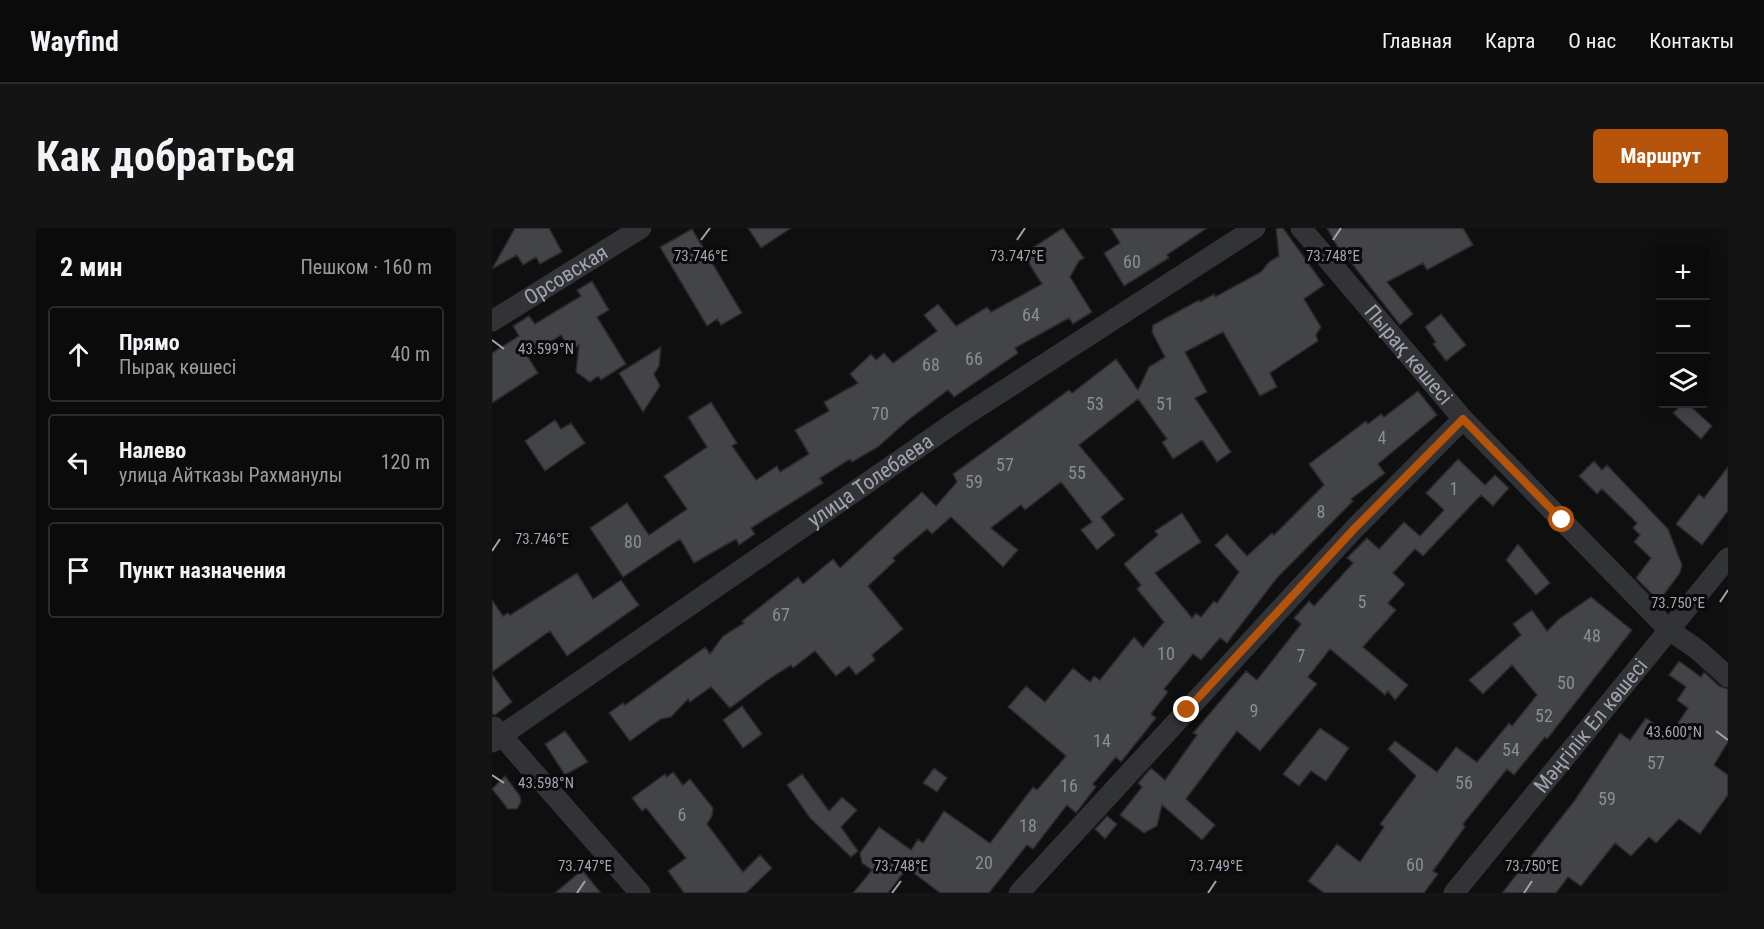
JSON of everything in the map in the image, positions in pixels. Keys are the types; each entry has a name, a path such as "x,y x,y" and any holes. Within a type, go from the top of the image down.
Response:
{"street":[{"name":"Орсовская","path":"492,321 641,228"},
{"name":"улица Толебаева","path":"495,734 961,418 1255,228"},
{"name":"Пырақ көшесі","path":"1301,228 1463,419 1668,629 1698,650 1728,677"},
{"path":"1018,893 1354,529 1463,419"},
{"name":"Мәңгілік Ел көшесі","path":"1454,893 1728,558"},
{"path":"495,734 640,893"}],"building":[{"path":"515,228 549,228 562,252 540,264 536,257 523,265 517,255 492,269"},
{"path":"748,228 791,228 761,248"},
{"path":"1063,228 1084,258 1079,261 1070,277 1092,312 1073,324 1069,318 1015,348 1018,353 954,397 948,390 907,421 878,447 852,462 850,459 820,478 823,483 751,528 755,534 739,545 736,539 694,563 680,539 623,577 590,528 627,503 649,535 687,509 664,476 707,447 688,417 711,402 737,443 732,446 756,480 777,466 780,472 809,454 795,430 829,411 824,402 858,383 850,374 871,354 876,360 884,353 893,363 937,331 924,315 938,304 956,326 987,307 991,312 1042,284 1023,254"},
{"path":"1111,228 1207,228 1167,255 1169,258 1124,286 1104,253 1120,243"},
{"path":"1276,228 1283,228 1324,285 1304,299 1321,327 1316,335 1318,341 1270,373 1277,387 1260,396 1223,332 1185,352 1207,392 1195,398 1231,452 1217,462 1202,440 1173,459 1162,442 1167,439 1138,399 1079,445 1124,499 1101,517 1115,535 1097,550 1081,530 1092,522 1061,482 1025,510 1021,505 991,528 1018,550 1003,567 951,517 932,534 927,529 893,558 895,561 868,586 903,629 872,655 875,660 856,675 849,666 836,676 815,651 793,668 791,665 769,679 730,708 711,687 690,702 688,699 671,717 661,719 630,741 609,713 623,703 625,705 705,647 710,654 723,636 744,623 742,621 798,577 803,584 833,559 840,568 922,492 936,506 957,482 953,474 1069,390 1072,393 1116,359 1138,390 1149,367 1165,357 1152,332 1153,325 1199,300 1200,302 1214,294 1215,297 1261,272 1269,262 1279,256"},
{"path":"1327,228 1463,228 1473,245 1427,270 1423,263 1387,282 1413,314 1400,325 1346,256 1343,257"},
{"path":"692,229 742,313 721,325 717,319 707,326 660,247"},
{"path":"592,281 609,310 597,317 626,364 601,380 598,376 590,382 576,372 579,345 570,351 561,335 528,357 538,373 492,403 492,353 519,336 513,326 529,316 535,324 581,296 577,290"},
{"path":"1441,314 1466,345 1446,361 1433,344 1436,342 1425,327"},
{"path":"661,347 659,366 654,374 660,386 643,412 619,373"},
{"path":"1418,391 1437,415 1378,464 1385,473 1351,499 1353,501 1277,578 1227,643 1220,638 1201,660 1193,654 1164,689 1168,692 1151,714 1156,718 1121,762 1116,757 1093,784 1096,787 1076,813 1067,805 1033,849 1027,845 989,893 940,893 907,868 888,893 853,893 872,870 862,863 860,853 879,827 911,850 918,839 923,843 944,811 990,843 1033,787 1037,790 1066,756 1008,707 1026,686 1045,702 1073,668 1090,682 1094,676 1100,680 1134,637 1143,647 1164,622 1137,589 1141,585 1124,564 1158,535 1155,531 1182,513 1201,542 1155,573 1192,618 1196,613 1201,617 1214,601 1217,603 1239,572 1215,545 1227,534 1247,556 1272,533 1274,535 1324,485 1309,464 1366,421 1368,424 1381,414 1384,417"},
{"path":"1678,408 1692,408 1712,426 1701,439 1673,413"},
{"path":"555,420 561,429 571,423 585,443 545,471 525,441"},
{"path":"1458,459 1485,485 1495,475 1509,488 1493,506 1481,495 1423,556 1415,549 1393,573 1405,584 1388,603 1396,610 1363,647 1408,685 1395,700 1388,691 1385,695 1330,649 1308,677 1317,684 1260,751 1237,731 1186,799 1215,825 1202,840 1162,805 1157,826 1144,833 1120,815 1142,787 1138,783 1151,768 1165,780 1197,735 1193,733 1246,671 1257,680 1301,624 1294,618 1309,601 1314,606 1353,563 1347,558 1367,538 1379,549 1404,522 1420,536 1444,510 1426,493"},
{"path":"1594,461 1602,470 1607,465 1668,529 1682,565 1680,573 1659,601 1636,578 1651,558 1634,542 1640,535 1633,528 1637,523 1602,489 1597,494 1579,476"},
{"path":"1728,467 1728,511 1702,545 1676,524 1699,494 1704,498"},
{"path":"1518,544 1550,583 1536,595 1506,560"},
{"path":"577,573 593,599 621,580 639,605 567,656 550,631 492,672 492,600 503,616 508,613 510,615"},
{"path":"1591,597 1632,630 1547,739 1545,737 1514,775 1507,769 1463,824 1465,827 1433,871 1438,874 1424,893 1324,893 1308,881 1337,844 1360,862 1384,827 1380,824 1416,776 1388,749 1395,741 1437,772 1456,747 1477,762 1509,723 1512,726 1537,695 1512,665 1483,694 1469,680 1521,635 1513,624 1532,610 1547,631 1559,619"},
{"path":"1679,661 1701,677 1704,672 1719,686 1728,689 1728,742 1714,765 1728,775 1728,795 1700,834 1679,819 1656,843 1649,837 1631,856 1615,843 1581,886 1568,877 1556,893 1502,893 1575,800 1620,733 1630,740 1646,718 1670,735 1688,708 1677,700 1686,687 1669,675"},
{"path":"492,674 512,702 495,715 492,714"},
{"path":"742,706 762,734 743,748 723,720"},
{"path":"1320,728 1349,748 1326,781 1311,771 1299,786 1283,774"},
{"path":"565,731 588,762 565,775 545,744"},
{"path":"934,768 947,778 937,792 923,783"},
{"path":"673,772 683,785 690,779 713,808 712,816 707,824 743,872 760,855 772,868 746,893 684,893 668,871 686,858 646,808 642,811 632,798 665,774 667,777"},
{"path":"802,774 829,811 842,797 857,810 841,827 858,851 851,857 810,818 787,785"},
{"path":"505,776 520,796 521,802 517,809 508,809 492,789"},
{"path":"1107,816 1117,824 1105,839 1095,829"},
{"path":"582,870 601,893 555,893"}],"route":[{"path":"1187,710 1354,529 1463,419 1562,520"}]}
